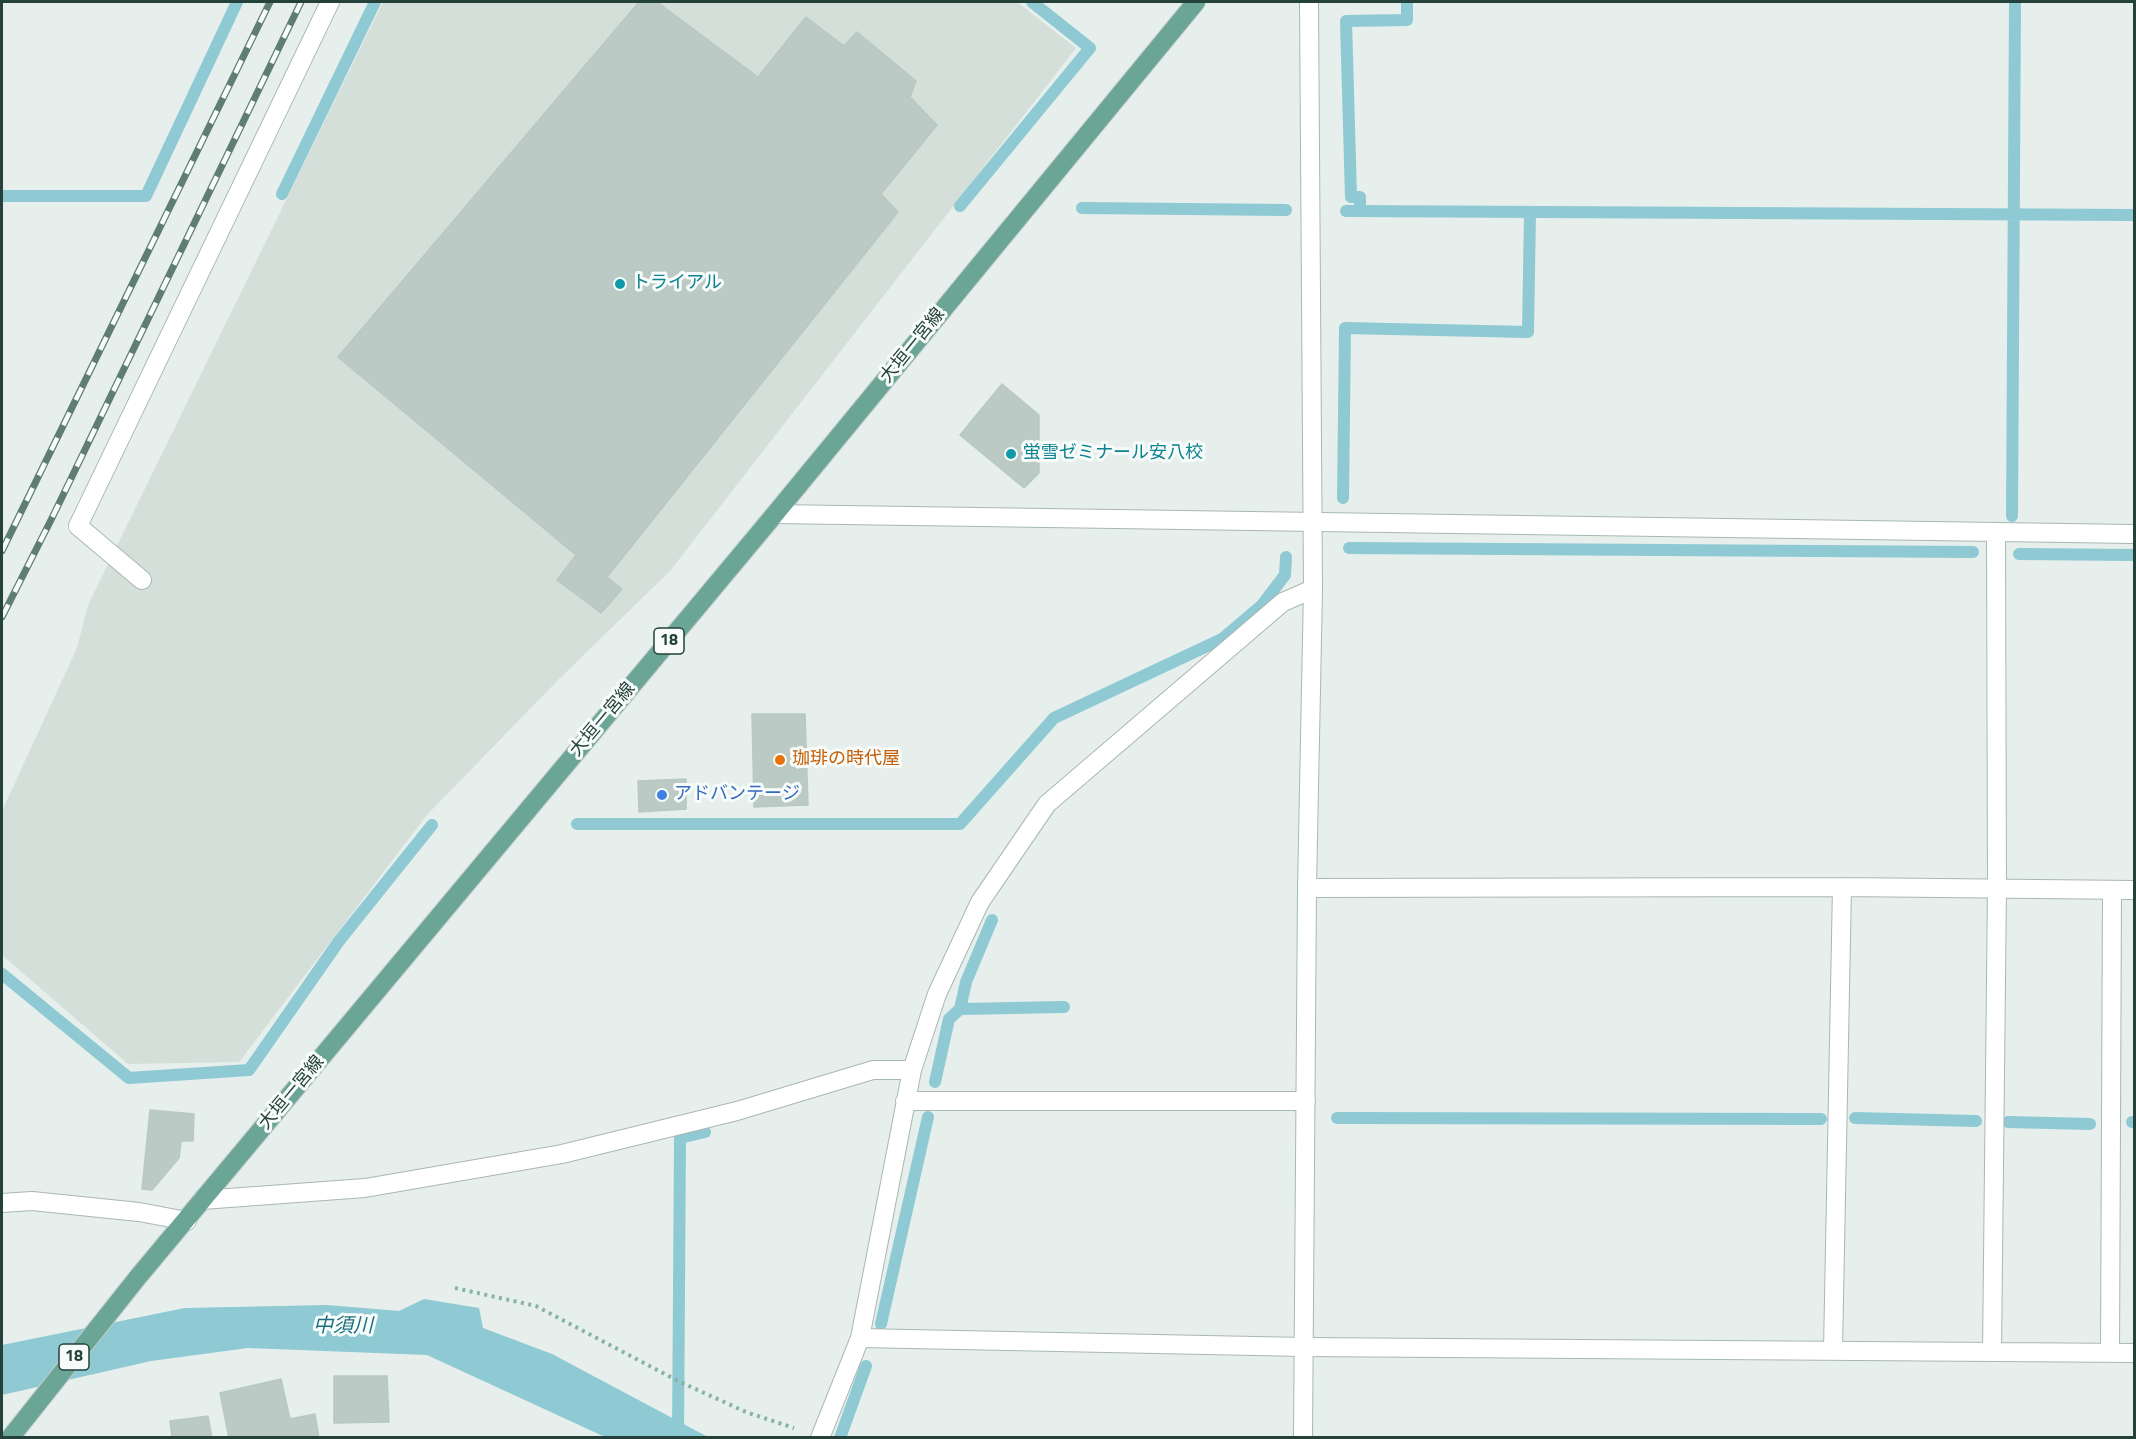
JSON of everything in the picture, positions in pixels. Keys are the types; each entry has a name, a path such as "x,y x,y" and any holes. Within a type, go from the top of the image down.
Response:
{"main road":[{"name":"大垣一宮線","path":"10,1437 138,1277 775,514 1196,2"}],"street":[{"path":"141,580 78,526 330,2"},
{"path":"1303,1437 1307,888 1313,589 1309,2"},
{"path":"775,514 1313,524 2134,534"},
{"path":"1992,1352 1997,887 1996,532"},
{"path":"820,1437 860,1338 912,1070 937,994 980,902 1047,804 1283,602 1313,589"},
{"path":"1833,1350 1842,887"},
{"path":"1307,888 1997,887 2134,890"},
{"path":"2110,1353 2112,890"},
{"path":"202,1200 365,1188 562,1154 737,1111 873,1070 912,1070"},
{"path":"905,1101 1306,1101"},
{"path":"2,1203 32,1201 139,1212 187,1221"},
{"path":"860,1338 1304,1347 2134,1353"}],"path":[{"path":"455,1288 536,1306 678,1381 746,1412 820,1437"}],"shaded area":[{"path":"383,2 1017,2 1076,48 670,571 558,680 426,816 239,1062 128,1064 2,955 2,811 77,648 88,605"}],"water":[{"name":"中須川","path":"424,1299 479,1308 483,1328 552,1354 708,1437 605,1437 427,1355 248,1348 151,1361 2,1395 2,1345 185,1308 327,1305 399,1311"}],"building":[{"name":"トライアル","path":"639,2 657,2 758,77 806,17 844,46 857,32 916,81 910,97 937,125 881,194 898,212 607,577 622,589 601,613 557,580 576,555 338,357"},
{"name":"蛍雪ゼミナール安八校","path":"1002,384 1039,415 1039,473 1024,488 960,435"},
{"name":"珈琲の時代屋","path":"752,714 805,714 808,805 754,807"},
{"name":"アドバンテージ","path":"686,779 686,809 639,812 638,781"},
{"path":"150,1110 194,1114 193,1141 181,1141 179,1158 152,1190 142,1189"},
{"path":"334,1376 387,1376 389,1422 334,1423"},
{"path":"281,1379 290,1419 315,1414 319,1438 229,1438 220,1393"},
{"path":"208,1416 212,1438 172,1438 170,1421"}],"waterway":[{"path":"2,196 146,196 237,2"},
{"path":"282,194 375,2"},
{"path":"960,206 1090,48 1032,2"},
{"path":"1360,211 1360,197 1351,197 1346,21 1407,20 1407,2"},
{"path":"2012,516 2015,2"},
{"path":"1082,208 1286,210"},
{"path":"1346,211 2134,215"},
{"path":"1343,498 1345,328 1528,332 1530,212"},
{"path":"1349,548 1973,552"},
{"path":"2019,554 2134,555"},
{"path":"577,824 960,824 1054,718 1222,639 1262,605 1285,575 1286,557"},
{"path":"2,974 129,1078 249,1070 339,941 432,825"},
{"path":"960,1009 966,982 992,920"},
{"path":"935,1082 949,1019 960,1009 1064,1007"},
{"path":"881,1324 928,1117"},
{"path":"1337,1118 1821,1119"},
{"path":"1855,1118 1976,1121"},
{"path":"2008,1122 2090,1124"},
{"path":"678,1438 680,1138 705,1132"},
{"path":"840,1438 866,1366"}],"railway":[{"path":"2,551 270,2"},
{"path":"2,617 301,2"}],"place":[{"name":"トライアル","path":"620,284"},
{"name":"蛍雪ゼミナール安八校","path":"1011,454"},
{"name":"珈琲の時代屋","path":"780,760"},
{"name":"アドバンテージ","path":"662,795"}]}
